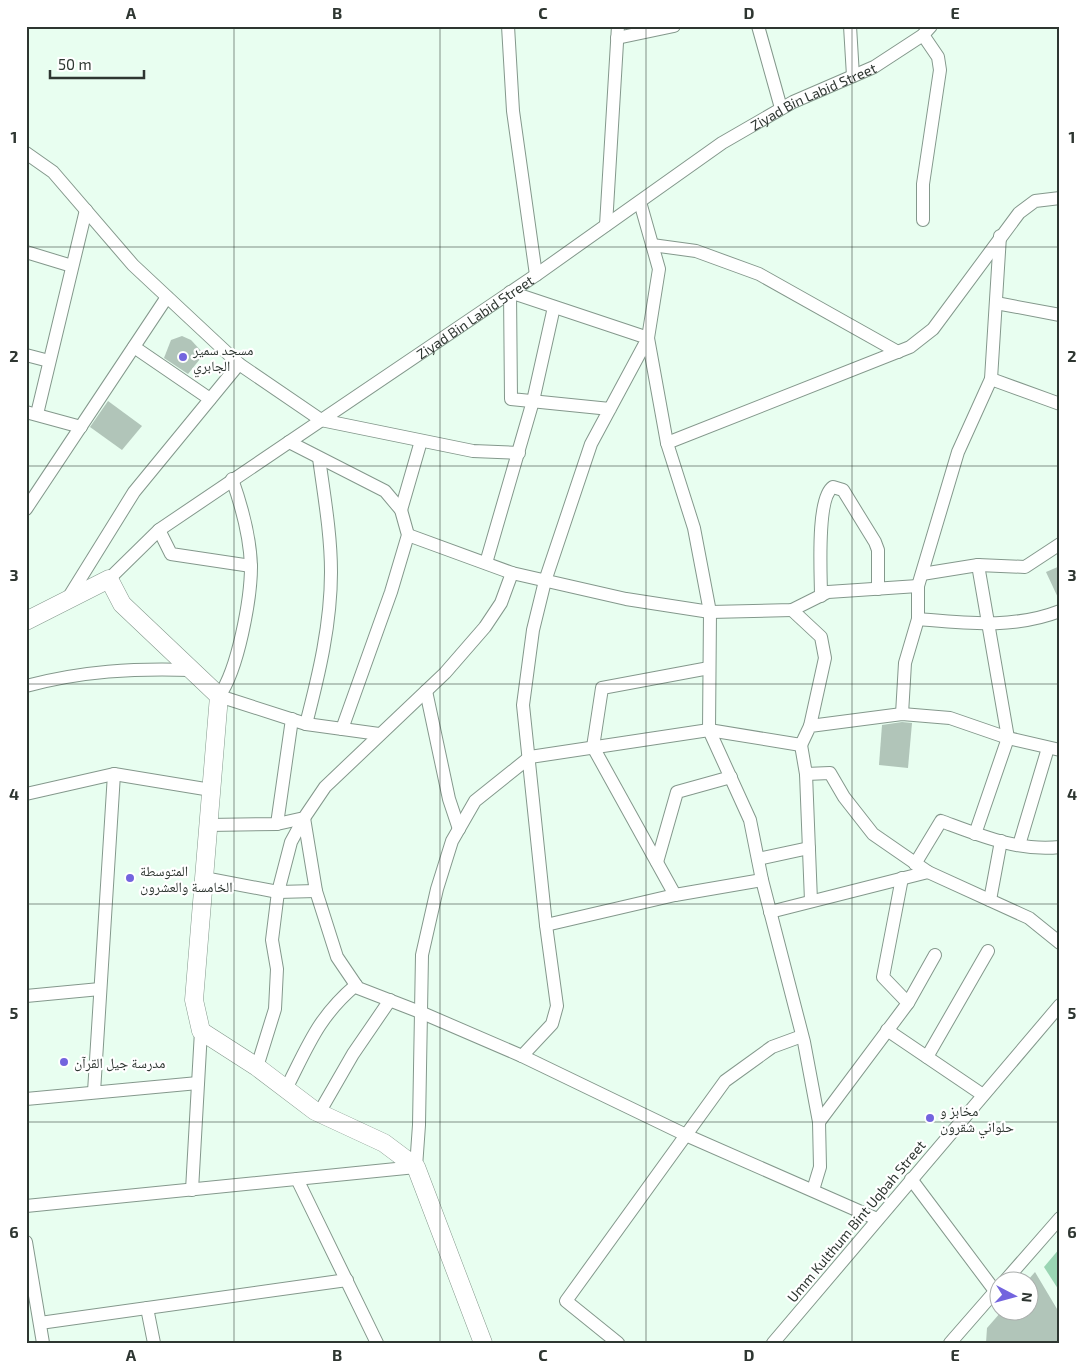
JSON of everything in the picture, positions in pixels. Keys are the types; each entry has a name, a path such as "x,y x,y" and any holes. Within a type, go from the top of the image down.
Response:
{"street":[{"path":"508,26 513,111 536,274"},
{"path":"606,225 617,32 674,26"},
{"path":"758,26 782,108"},
{"path":"850,26 853,76"},
{"path":"923,220 923,184 940,70 938,57 927,31"},
{"name":"Ziyad Bin Labid Street","path":"26,621 109,578 159,530 510,292 722,143 782,108 874,67 927,31"},
{"path":"26,152 53,172 133,265 239,364 322,420 472,451 519,453"},
{"path":"667,444 910,348 933,330 1000,236 1019,213 1035,201 1060,198"},
{"path":"522,1056 552,1024 557,1006 546,925 530,757 523,705 533,630 545,581 591,444 648,338 659,270 640,202"},
{"path":"81,427 31,413 49,361 86,210"},
{"path":"902,714 905,663 918,619 920,580 958,452 990,380 1000,236"},
{"path":"652,246 696,251 759,274 898,352"},
{"path":"26,252 72,266"},
{"path":"610,409 511,399 510,292 648,338"},
{"path":"26,510 167,297"},
{"path":"996,303 1060,315"},
{"path":"486,563 533,401 554,307"},
{"path":"648,338 667,444 694,528 710,612 709,730 750,820 762,880 802,1036 819,1122 820,1167 814,1190"},
{"path":"134,347 210,399"},
{"path":"26,355 49,361"},
{"path":"67,601 134,492 239,364"},
{"path":"990,380 1060,404"},
{"path":"401,510 420,441"},
{"path":"289,442 385,491 401,510 408,534 391,592 342,729"},
{"path":"306,724 323,658 329,617 331,572 327,517 319,458"},
{"path":"192,1190 201,1032 194,1000 219,696 227,685 241,640 251,566 243,512 232,479"},
{"path":"821,596 822,516 827,494 833,487 843,490 875,542 878,550 878,589"},
{"path":"159,530 171,554 251,566"},
{"path":"408,534 512,573 626,599 710,612 792,610 828,592 878,589 978,565 1025,566 1060,544"},
{"path":"974,834 1008,738 978,565"},
{"path":"257,1068 275,1009 277,969 272,940 278,892 291,842 304,818 325,787 379,734 446,673 485,627 502,603 512,573"},
{"path":"109,578 122,604 219,696 306,724 379,734"},
{"path":"792,610 821,637 825,658 810,726 801,745 806,774 811,901"},
{"path":"918,619 988,625 1040,618 1060,611"},
{"path":"675,895 593,747 602,688 710,668"},
{"path":"26,686 66,676 110,671 192,670"},
{"path":"426,691 448,792 459,829"},
{"path":"810,726 902,714 950,718 1008,738 1054,749 1019,845"},
{"path":"277,824 292,719"},
{"path":"483,1343 416,1167 419,1125 422,954 437,889 452,841 475,801 530,757 709,730 801,745"},
{"path":"806,774 830,773 844,797 873,834 915,864 928,872 1029,918 1060,943"},
{"path":"26,794 114,774 211,790"},
{"path":"94,1092 114,774"},
{"path":"657,862 677,792 731,777"},
{"path":"208,825 277,824 304,818"},
{"path":"304,818 316,891 337,957 358,988 420,1012 522,1056 685,1134 877,1219"},
{"path":"915,864 941,821 1001,842 1039,850 1060,847"},
{"path":"990,900 1001,842"},
{"path":"758,858 809,848"},
{"path":"770,912 928,872"},
{"path":"204,878 278,892 316,891"},
{"path":"902,878 883,977 908,1003"},
{"path":"546,925 675,895 762,880"},
{"path":"927,1058 988,951"},
{"path":"819,1122 908,1003 935,955"},
{"path":"286,1090 319,1023 335,1002 356,985"},
{"path":"26,996 100,989"},
{"path":"319,1113 354,1054 390,1000"},
{"name":"Umm Kulthum Bint Uqbah Street","path":"773,1343 982,1095 1060,1006"},
{"path":"887,1030 982,1095"},
{"path":"201,1032 257,1068 319,1113 384,1143 416,1167"},
{"path":"618,1343 566,1301 725,1081 772,1046 802,1036"},
{"path":"26,1098 198,1083"},
{"path":"26,1206 416,1167"},
{"path":"297,1179 377,1343"},
{"path":"911,1179 988,1274"},
{"path":"1012,1272 1060,1218"},
{"path":"26,1242 43,1343"},
{"path":"40,1324 347,1280"},
{"path":"950,1343 988,1300"},
{"path":"147,1308 154,1343"}],"green space":[{"path":"1060,1248 1060,1292 1044,1267"}],"building":[{"name":"مسجد سمير الجابري","path":"182,336 191,340 204,354 188,374 164,358 171,340"},
{"path":"108,401 142,426 122,450 90,427"},
{"path":"1060,566 1060,602 1046,572"},
{"path":"902,722 912,723 908,768 879,765 882,725"},
{"path":"1038,1277 1060,1314 1060,1343 986,1343 987,1328 992,1322 1038,1322"}],"place":[{"name":"مسجد سمير الجابري","path":"183,357"},
{"name":"المتوسطة الخامسة والعشرون","path":"130,878"},
{"name":"مدرسة جيل القرآن","path":"64,1062"},
{"name":"مخابز و حلواني شقرون","path":"930,1118"}]}
